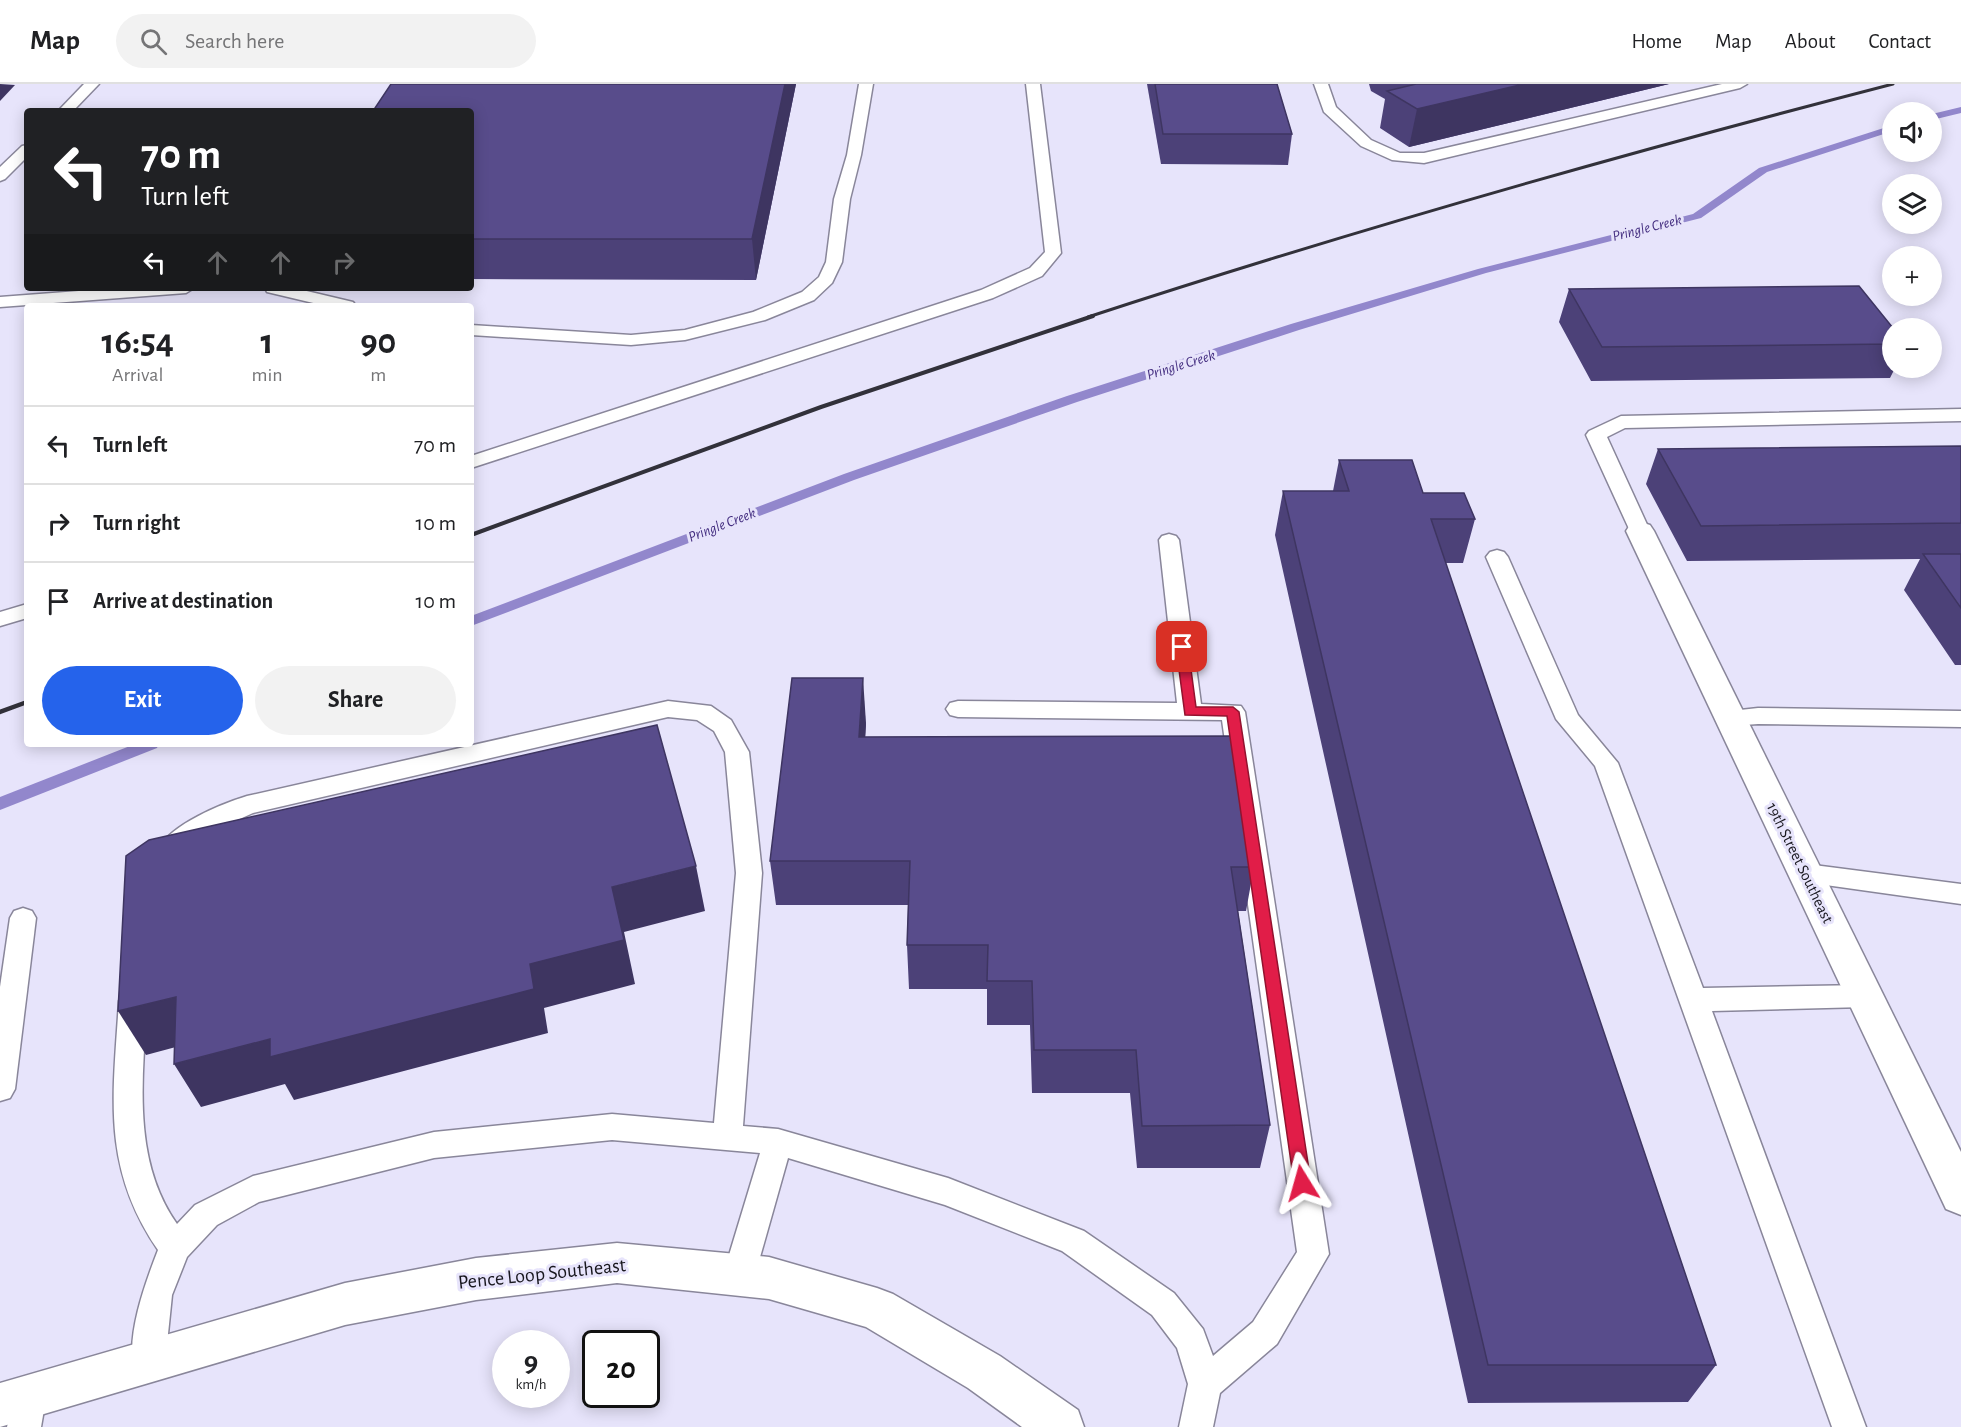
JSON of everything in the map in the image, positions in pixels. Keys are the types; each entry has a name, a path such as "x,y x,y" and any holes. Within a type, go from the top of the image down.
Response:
{"street":[{"name":"19th Street Southeast","path":"1640,531 1961,1196"},
{"name":"Pence Loop Southeast","path":"18,1410 147,1363 345,1304 476,1279 617,1263 769,1278 877,1309 984,1372 1061,1427"}],"lane":[{"path":"68,108 92,84"},
{"path":"474,330 631,340 685,335 759,316 808,296 826,279 834,262 842,199 854,155 866,84"},
{"path":"474,461 987,294 1036,272 1053,253 1047,218 1033,84"},
{"path":"1321,84 1329,108 1366,143 1397,157 1424,158 1740,84"},
{"path":"0,176 24,152"},
{"path":"0,302 146,291"},
{"path":"285,291 335,303"},
{"path":"1640,531 1596,435 1621,422 1961,415"},
{"path":"1169,540 1190,711"},
{"path":"1497,557 1568,719 1606,763 1848,1427"},
{"path":"0,619 24,612"},
{"path":"156,870 173,846 204,824 247,805 668,709 703,712 723,726 737,752 748,873 742,983 727,1138"},
{"path":"958,709 1233,712 1313,1254 1265,1332 1205,1384"},
{"path":"1730,718 1758,716 1961,719"},
{"path":"1806,874 1961,894"},
{"path":"0,1089 23,918"},
{"path":"135,980 127,1105 132,1159 149,1209 175,1248"},
{"path":"1694,1000 1865,996"},
{"path":"147,1363 156,1296 175,1248 206,1215 253,1190 434,1145 612,1127 778,1142 948,1192 1073,1241 1163,1304 1191,1340 1205,1384 1196,1427"},
{"path":"739,1275 778,1142"}],"building":[{"path":"391,84 785,84 752,239 474,239 474,108 375,108"},
{"path":"1155,84 1277,84 1292,134 1163,134"},
{"path":"1416,84 1524,84 1417,109 1387,91"},
{"path":"1859,286 1885,318 1882,318 1882,344 1602,347 1569,289"},
{"path":"1961,446 1961,523 1701,526 1658,449"},
{"path":"1339,460 1412,460 1423,493 1464,493 1475,519 1431,519 1716,1365 1488,1365 1283,491 1349,491"},
{"path":"1923,554 1961,554 1961,608"},
{"path":"792,678 863,678 859,737 1233,736 1254,867 1231,867 1270,1125 1142,1126 1136,1050 1034,1050 1032,981 987,981 988,945 907,945 910,861 770,861"},
{"path":"657,725 696,866 612,887 624,940 530,964 534,989 270,1057 270,1039 174,1064 176,997 118,1011 126,856 149,840"}],"waterway":[{"name":"Pringle Creek","path":"1942,115 1961,110"},
{"name":"Pringle Creek","path":"474,620 849,477 1072,399 1295,327 1482,271 1697,216 1763,170 1882,132"},
{"name":"Pringle Creek","path":"0,804 143,747"}],"railway":[{"path":"1088,317 1489,194 1893,84"},
{"path":"474,534 821,407 1093,316"},
{"path":"0,712 24,703"}],"route":[{"path":"1182,647 1190,711 1233,712 1302,1183"}]}
